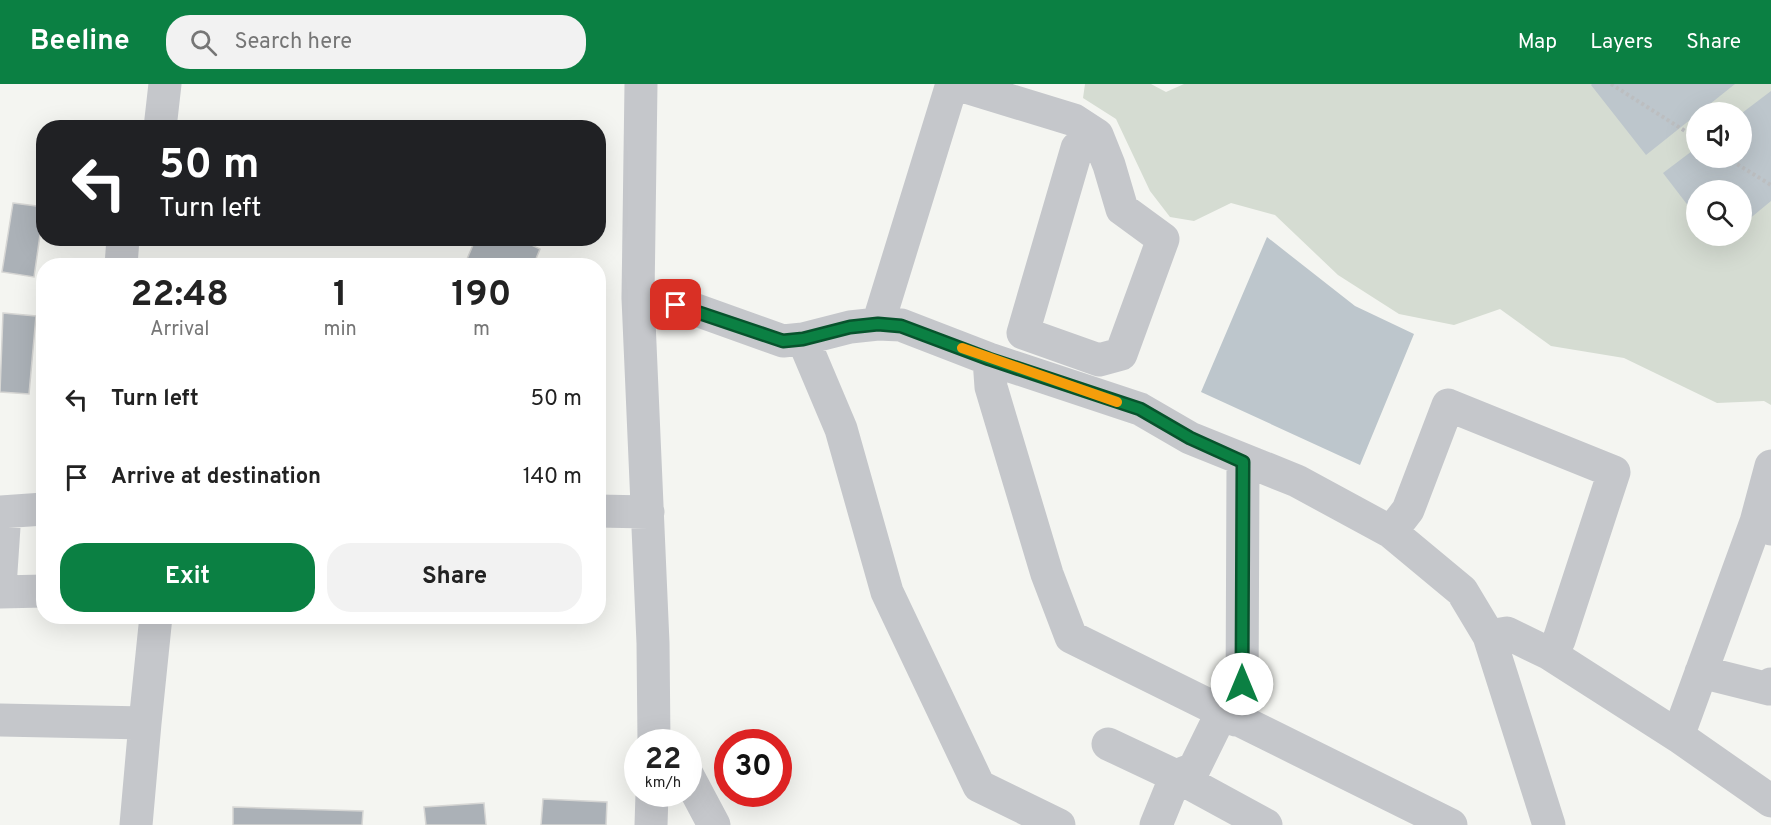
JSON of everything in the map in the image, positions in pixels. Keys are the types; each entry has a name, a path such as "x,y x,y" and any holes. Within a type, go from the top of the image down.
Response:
{"street":[{"path":"161,120 165,84"},
{"path":"641,84 638,298 648,512 654,729"},
{"path":"878,324 954,84 1021,93 1074,120 1097,135 1122,209 1163,239 1122,354 1099,360 1023,333 1077,148 1097,135"},
{"path":"638,298 688,307 783,341 803,339 850,327 878,324 901,326 989,359 1140,409 1190,438 1243,462 1297,481 1391,532 1462,591 1490,636 1549,825"},
{"path":"803,339 841,429 887,592 979,786 1059,825"},
{"path":"989,359 991,387 1047,574 1071,637 1229,716 1401,813 1451,825"},
{"path":"1391,532 1408,510 1448,405 1614,472 1559,640 1550,654"},
{"path":"1156,825 1176,776 1194,769 1229,716 1242,706 1243,462"},
{"path":"1678,736 1701,672 1763,526 1771,466"},
{"path":"36,509 2,512 0,590 36,591"},
{"path":"606,511 648,512"},
{"path":"136,825 155,624"},
{"path":"1490,636 1508,633 1550,654 1678,736 1771,801"},
{"path":"1701,672 1769,689 1771,684"},
{"path":"0,720 145,723"},
{"path":"1108,744 1176,776 1266,825"},
{"path":"702,802 714,825"},
{"path":"651,825 652,807"}],"path":[{"path":"1611,84 1686,132"},
{"path":"1743,168 1771,185"}],"shaded area":[{"path":"1085,84 1151,84 1166,92 1184,84 1771,84 1771,405 1764,401 1717,403 1624,358 1551,346 1500,309 1454,325 1399,314 1338,275 1275,215 1231,203 1194,221 1170,217 1150,191 1116,119 1083,98"},
{"path":"1592,84 1735,84 1712,102 1686,102 1686,123 1646,155"},
{"path":"1771,91 1771,201 1752,217 1752,180 1686,180 1686,203 1663,173 1686,156 1686,168 1752,168 1752,105"},
{"path":"1267,237 1355,306 1414,334 1360,465 1201,392"}],"building":[{"path":"13,203 36,206 36,246 38,246 34,277 2,272"},
{"path":"473,246 534,246 540,249 536,258 467,258"},
{"path":"3,313 36,316 29,394 0,392"},
{"path":"543,799 607,802 606,825 541,825"},
{"path":"484,803 486,825 426,825 424,807"},
{"path":"233,807 363,811 362,825 233,825"}],"slow traffic":[{"path":"962,348 1117,402"}],"route":[{"path":"676,305 688,307 783,341 803,339 850,327 878,324 901,326 989,359 1140,409 1190,438 1243,462 1242,684"}]}
